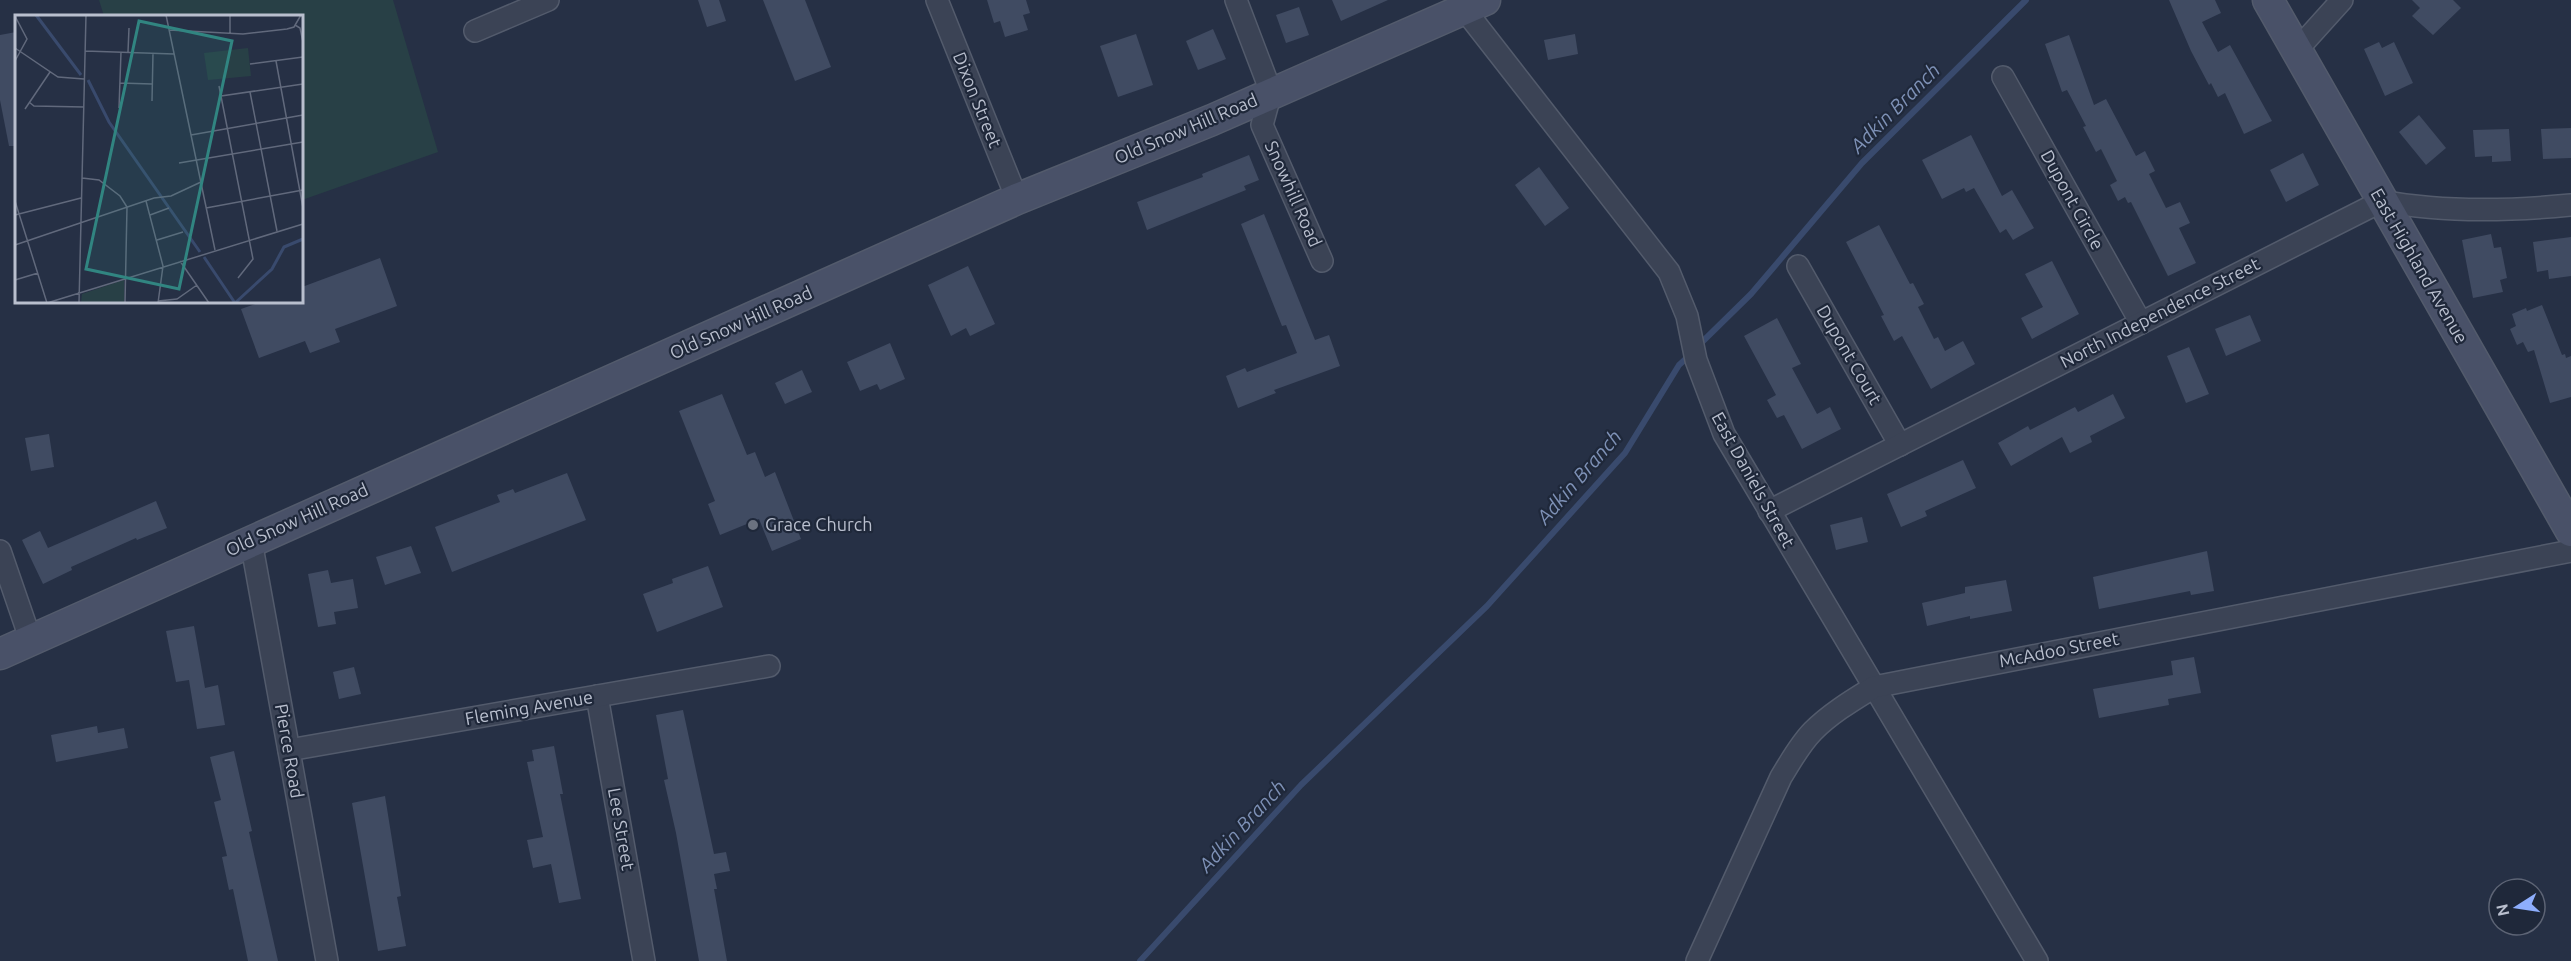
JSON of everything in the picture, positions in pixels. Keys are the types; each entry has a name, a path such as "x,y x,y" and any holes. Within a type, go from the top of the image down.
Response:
{"street":[{"path":"475,31 548,0"},
{"name":"Dixon Street","path":"937,0 1017,199"},
{"path":"1236,0 1271,92"},
{"name":"East Highland Avenue","path":"2268,0 2571,531"},
{"path":"2296,51 2342,0"},
{"name":"Old Snow Hill Road","path":"0,654 1017,199 1212,120 1271,92 1475,5"},
{"name":"East Daniels Street","path":"1475,5 1669,272 1687,316 1696,360 1724,434 2037,961"},
{"name":"Dupont Circle","path":"2003,77 2141,323"},
{"name":"Snowhill Road","path":"1271,92 1262,125 1322,261"},
{"path":"2382,201 2417,208 2477,210 2571,205"},
{"name":"North Independence Street","path":"1769,511 2382,201"},
{"name":"Dupont Court","path":"1798,266 1900,445"},
{"name":"Pierce Road","path":"251,541 327,961"},
{"path":"0,551 31,641"},
{"name":"McAdoo Street","path":"1697,961 1781,777 1813,731 1838,710 1874,687 2571,551"},
{"name":"Fleming Avenue","path":"289,750 769,666"},
{"name":"Lee Street","path":"597,696 644,961"}],"green space":[{"path":"99,0 393,0 438,152 303,200 303,15 104,15"}],"building":[{"path":"698,0 719,0 726,21 707,27"},
{"path":"763,0 805,0 831,67 795,81"},
{"path":"987,0 1026,0 1030,13 1023,15 1028,30 1005,37 1000,21 994,23"},
{"path":"1332,0 1388,0 1341,21"},
{"path":"2169,0 2215,0 2221,13 2202,22 2218,52 2230,45 2272,121 2244,134 2225,93 2218,97 2211,83 2209,85 2191,51"},
{"path":"2412,0 2453,0 2461,8 2433,35 2412,16 2420,8"},
{"path":"1299,7 1309,35 1286,43 1276,15"},
{"path":"1213,29 1226,59 1198,70 1186,41"},
{"path":"15,32 15,146 9,146 0,100 0,35"},
{"path":"1136,34 1153,85 1118,97 1100,46"},
{"path":"1575,34 1578,54 1548,60 1544,40"},
{"path":"2069,35 2094,105 2106,99 2136,156 2145,151 2155,171 2149,174 2166,208 2180,202 2190,223 2179,228 2196,263 2168,276 2131,202 2128,203 2125,197 2118,201 2110,185 2117,181 2101,149 2096,152 2083,127 2086,126 2067,90 2062,92 2045,44"},
{"path":"2379,42 2382,48 2394,42 2413,83 2385,96 2364,49"},
{"path":"2419,115 2446,148 2426,165 2399,132"},
{"path":"2571,128 2571,158 2543,159 2541,129"},
{"path":"2509,129 2511,161 2492,162 2492,156 2475,157 2473,130"},
{"path":"1971,135 2002,196 2012,190 2034,228 2013,240 2006,229 2000,233 1974,188 1966,192 1964,188 1942,199 1922,160"},
{"path":"2303,153 2319,185 2286,202 2270,170"},
{"path":"1249,155 1259,180 1244,186 1246,190 1147,230 1137,202 1203,177 1202,174"},
{"path":"1539,167 1569,208 1545,226 1515,185"},
{"path":"1264,214 1315,340 1329,335 1340,366 1274,390 1276,393 1238,408 1226,376 1245,368 1247,372 1297,353 1286,325 1282,326 1241,224"},
{"path":"1879,225 1910,284 1913,283 1924,304 1918,307 1934,339 1938,337 1945,351 1963,341 1975,364 1931,389 1902,336 1894,341 1881,316 1884,315 1846,242"},
{"path":"2491,234 2494,248 2501,247 2507,278 2500,280 2503,292 2473,298 2462,240"},
{"path":"2571,237 2571,276 2549,279 2548,270 2537,272 2533,242"},
{"path":"380,258 397,306 335,329 340,342 310,353 305,341 259,358 241,309 258,303 303,303 303,287"},
{"path":"2052,261 2079,314 2032,339 2021,318 2043,307 2025,274"},
{"path":"968,266 995,324 970,336 966,328 951,336 928,285"},
{"path":"2542,305 2562,355 2565,354 2566,358 2571,356 2571,397 2550,403 2534,350 2528,352 2523,342 2517,345 2510,329 2516,326 2512,314"},
{"path":"2250,315 2261,341 2226,356 2215,329"},
{"path":"1777,318 1801,364 1792,368 1817,414 1830,407 1841,429 1802,449 1784,415 1777,418 1767,400 1776,395 1744,336"},
{"path":"890,343 905,379 880,390 877,384 860,391 847,362"},
{"path":"2189,347 2209,394 2186,403 2167,356"},
{"path":"802,370 812,392 785,404 775,383"},
{"path":"722,394 747,455 755,452 765,477 775,472 801,539 772,551 759,519 720,535 708,504 715,501 679,411"},
{"path":"2113,394 2125,418 2090,436 2092,442 2070,453 2062,437 2011,466 1998,443 2028,426 2030,430 2075,407 2078,412"},
{"path":"49,434 54,467 31,471 25,438"},
{"path":"1963,460 1976,488 1925,511 1927,516 1901,527 1887,494"},
{"path":"567,473 586,520 452,572 435,527 500,502 497,495 513,489 515,493"},
{"path":"156,501 167,528 137,540 136,538 71,567 72,570 43,584 22,540 40,531 48,548"},
{"path":"1862,517 1868,542 1836,550 1830,525"},
{"path":"411,546 421,573 385,585 376,557"},
{"path":"2207,551 2214,591 2191,595 2190,591 2099,609 2093,577"},
{"path":"708,566 723,607 657,632 643,594 673,583 672,579"},
{"path":"328,570 331,583 353,579 358,608 334,612 336,624 318,627 308,574"},
{"path":"2006,580 2012,611 1970,619 1970,616 1927,626 1922,603 1965,593 1965,587"},
{"path":"194,626 205,688 218,685 225,725 197,729 189,680 176,682 166,631"},
{"path":"2194,657 2201,693 2168,699 2169,705 2099,718 2093,689 2173,675 2171,661"},
{"path":"354,667 361,694 339,699 333,672"},
{"path":"683,710 714,854 726,852 730,871 714,874 717,889 714,889 727,961 699,961 664,780 668,779 656,715"},
{"path":"97,726 98,733 124,728 128,748 56,762 51,735"},
{"path":"554,746 563,794 560,794 581,899 559,903 551,864 533,868 527,840 543,837 527,762 534,761 532,750"},
{"path":"234,751 252,831 249,832 278,961 248,961 233,889 229,890 222,857 227,856 214,802 221,800 210,757"},
{"path":"385,796 401,896 397,897 406,946 378,951 352,803"}],"waterway":[{"name":"Adkin Branch","path":"1697,347 1751,294 1862,163 2026,0"},
{"name":"Adkin Branch","path":"1140,961 1301,785 1487,606 1625,453 1679,365 1690,355"}],"place":[{"name":"Grace Church","path":"753,525"}]}
